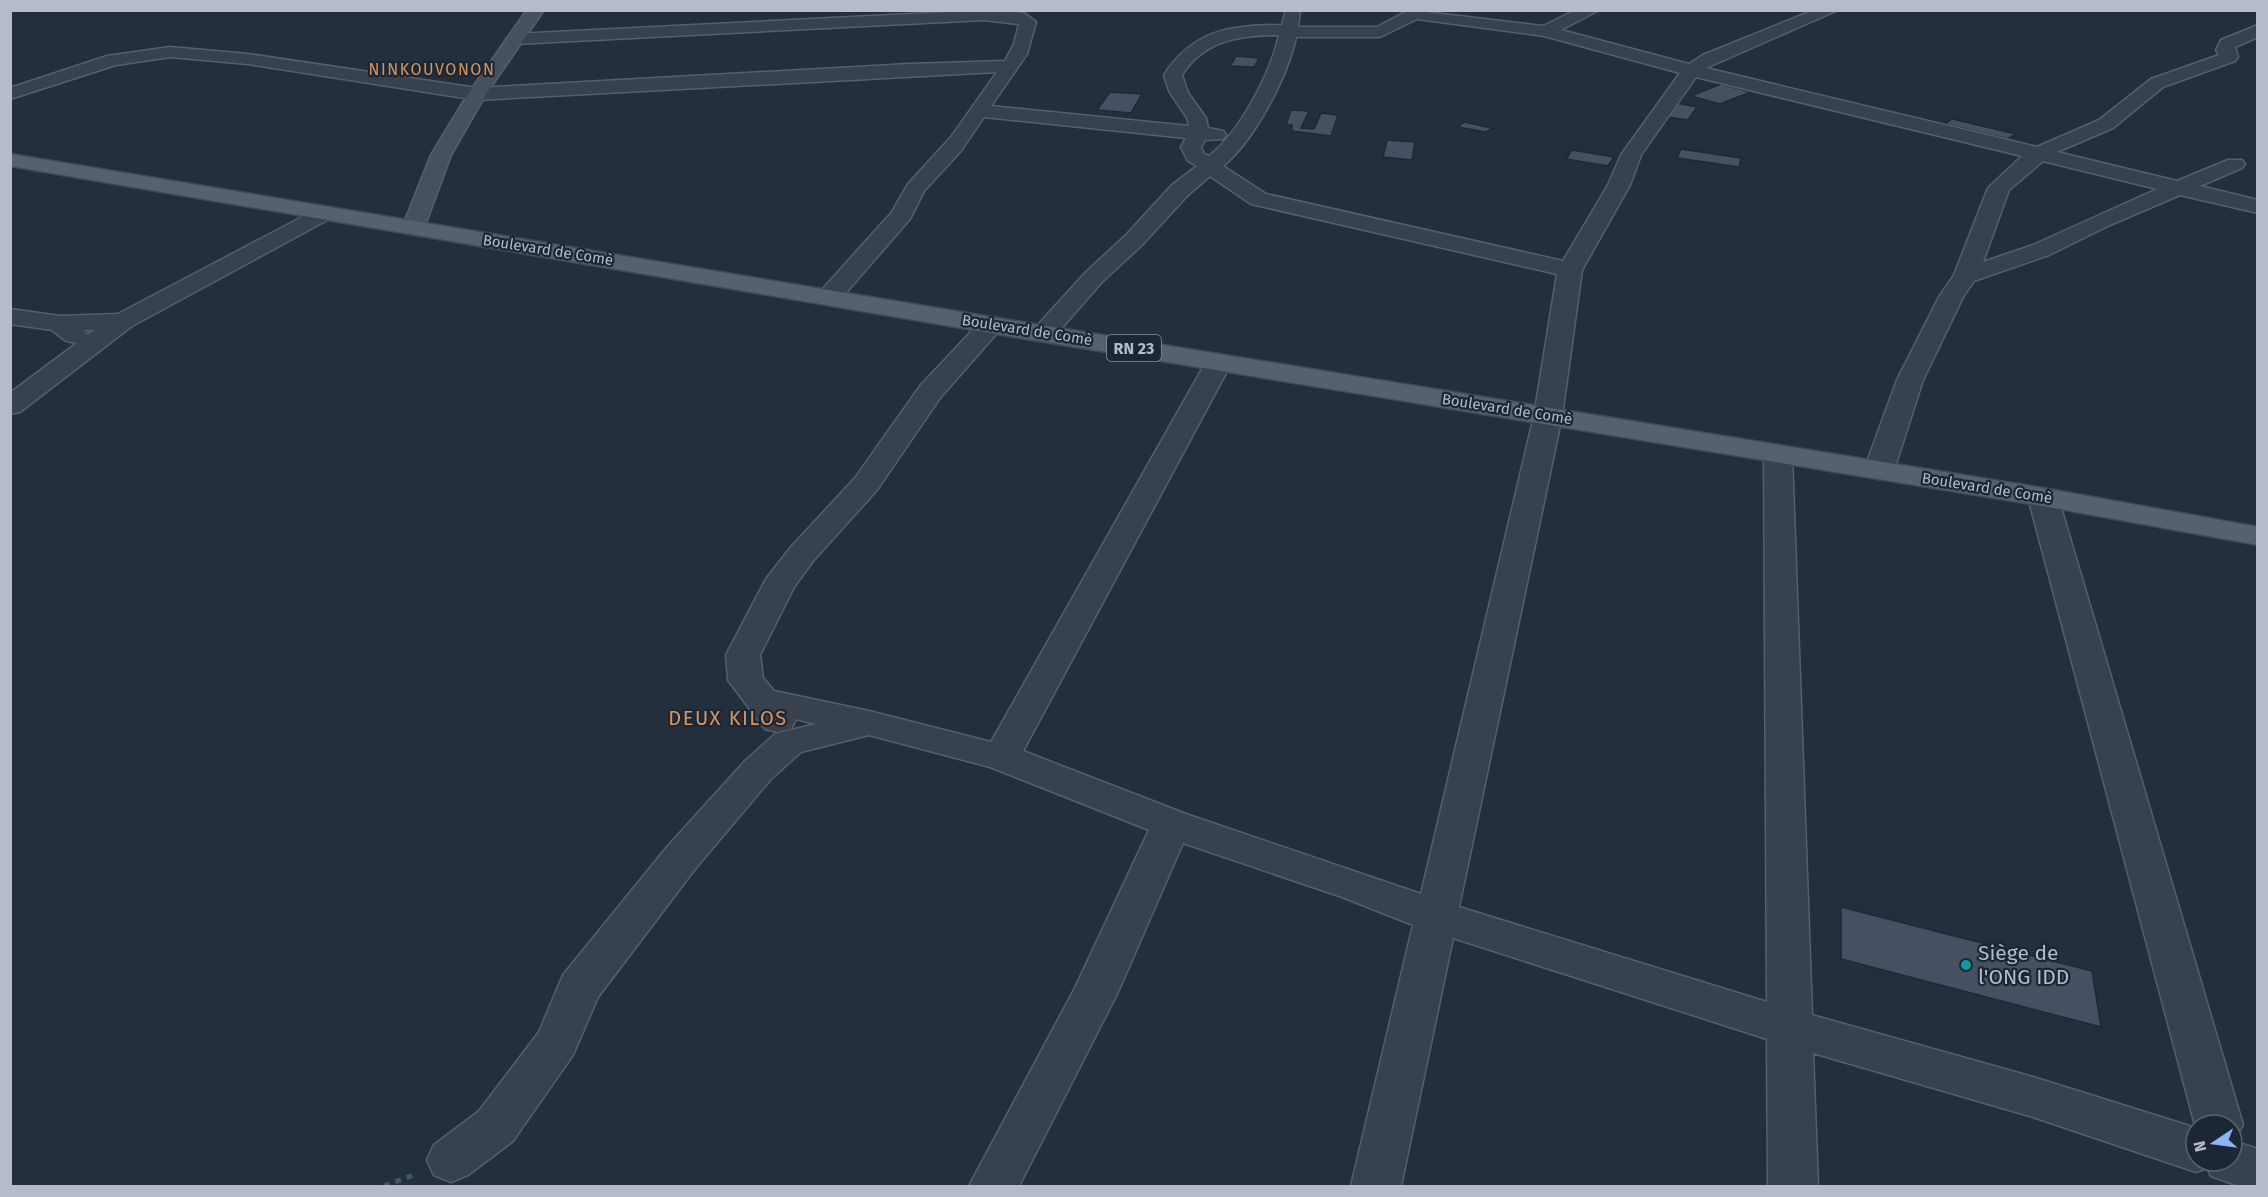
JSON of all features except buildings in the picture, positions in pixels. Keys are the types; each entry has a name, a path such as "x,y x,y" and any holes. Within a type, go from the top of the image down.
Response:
{"main road":[{"name":"Boulevard de Comè","path":"10,160 991,325 2043,497 2258,536"}],"street":[{"path":"413,228 441,155 477,94 536,10"},
{"path":"1545,31 1591,10"},
{"path":"1376,1186 1548,416 1570,270 1619,185 1631,155 1691,70 1709,59 1830,10"},
{"path":"1570,270 1259,200 1240,191 1211,165 1195,157 1191,147 1199,134 1198,114 1180,94 1173,75 1181,59 1197,46 1218,37 1252,30 1290,24 1372,33 1380,32 1414,12 1545,31 1691,70 2184,187 2258,207"},
{"path":"514,39 1005,15 1028,22 1028,34 1011,66 980,111 948,153 932,166 915,187 906,200 902,214 829,297"},
{"path":"1044,333 1094,277 1134,240 1180,190 1230,150 1275,77 1284,53 1290,24"},
{"path":"1879,470 1910,381 1951,297 1966,276 1999,188 2024,165 2042,154 2106,124 2157,83 2229,57 2225,50 2227,44 2258,30"},
{"path":"10,94 113,60 170,52 248,58 477,94 910,69 1011,66"},
{"path":"980,111 1236,137"},
{"path":"1966,276 2041,250 2102,220 2235,164"},
{"path":"10,406 123,321 323,213"},
{"path":"10,316 60,324 123,321"},
{"path":"60,324 73,336 98,340"},
{"path":"788,743 783,727 766,701 746,680 743,655 778,585 801,554 866,484 930,392 991,325"},
{"path":"1001,757 1219,362"},
{"path":"1778,454 1793,1186"},
{"path":"2043,497 2216,1113"},
{"path":"766,701 869,723 1001,757 1172,824 1358,886 1436,916 1790,1028 2022,1093 2184,1146"},
{"path":"453,1173 496,1126 557,1042 579,988 646,906 681,858 758,770 788,743 869,723"},
{"path":"994,1186 1096,992 1128,915 1172,824"}],"place":[{"name":"Siège de l'ONG IDD","path":"1966,965"}],"district":[{"name":"NINKOUVONON","path":"432,69"},
{"name":"DEUX KILOS","path":"728,718"}]}
